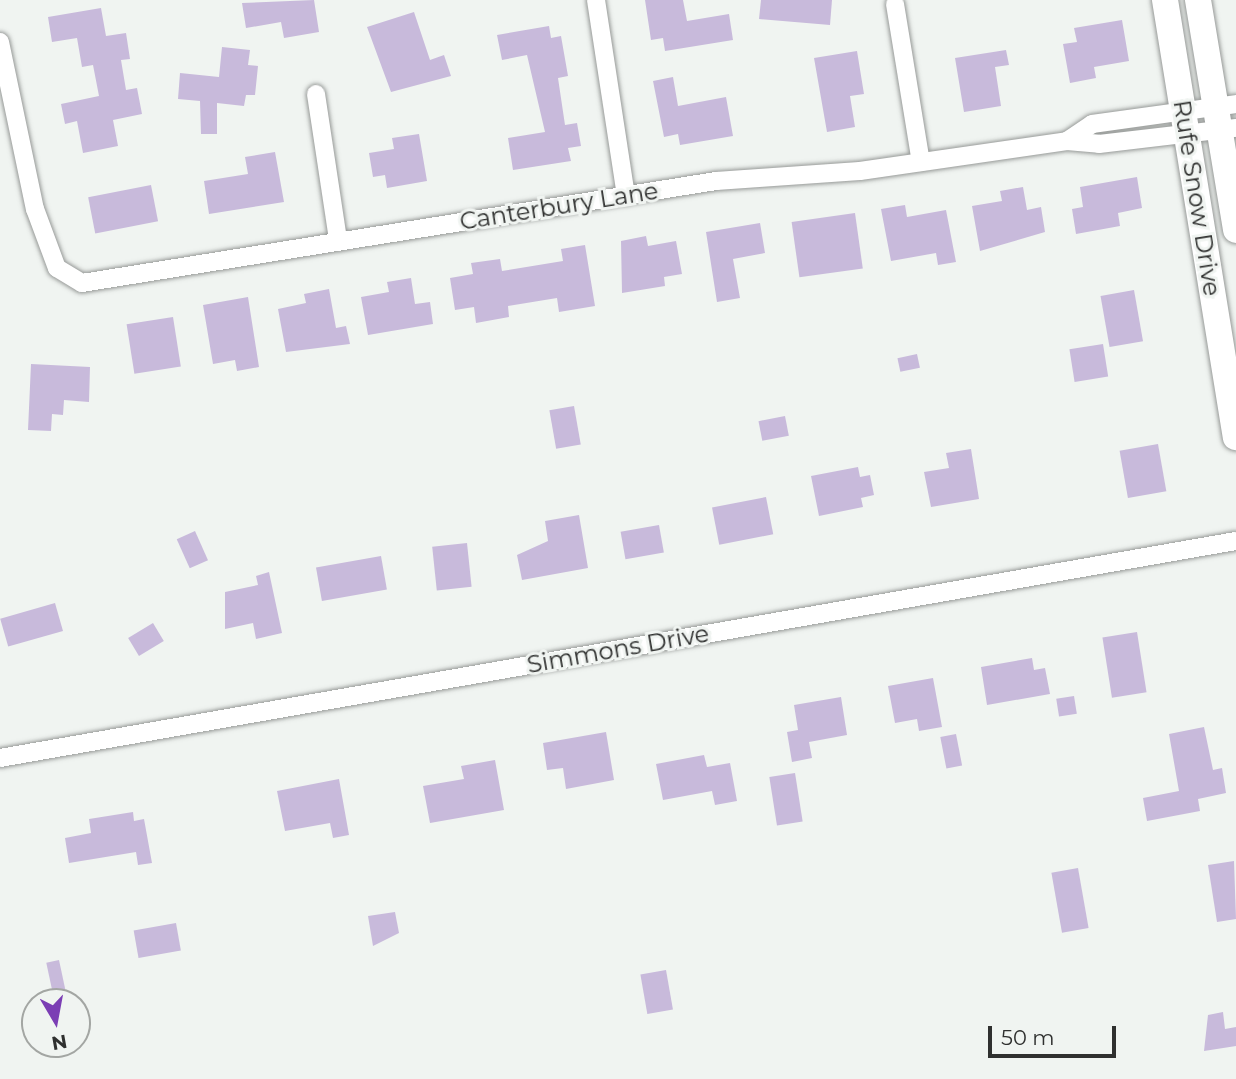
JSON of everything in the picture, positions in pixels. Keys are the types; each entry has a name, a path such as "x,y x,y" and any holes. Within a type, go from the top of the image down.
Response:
{"main road":[{"name":"Rufe Snow Drive","path":"1165,0 1209,120 1236,230"},
{"name":"Rufe Snow Drive","path":"1198,0 1236,437"}],"street":[{"path":"596,0 626,196"},
{"path":"895,4 921,162"},
{"name":"Canterbury Lane","path":"1,48 23,169 57,268 82,283 716,181 921,162 1067,141 1093,124 1209,120"},
{"path":"316,94 338,240"},
{"name":"Simmons Drive","path":"0,758 1236,541"}],"building":[{"path":"314,0 319,32 284,38 281,22 246,28 242,3"},
{"path":"645,0 683,0 687,21 729,14 733,40 665,51 663,38 651,40"},
{"path":"761,0 832,0 830,25 759,19"},
{"path":"101,8 106,36 126,33 130,59 121,60 126,90 137,88 142,114 113,120 118,146 83,153 77,121 65,124 61,104 99,96 93,65 82,67 77,38 52,42 48,17"},
{"path":"414,12 430,60 444,55 451,76 391,92 367,27"},
{"path":"1122,20 1129,61 1094,67 1096,78 1070,83 1063,44 1077,42 1074,28"},
{"path":"549,26 551,38 561,36 568,76 558,78 565,125 577,123 581,146 568,148 571,161 513,170 508,138 545,132 527,55 502,60 497,35"},
{"path":"222,47 250,50 248,65 258,66 255,95 246,95 244,106 217,103 217,134 201,134 200,101 178,99 180,73 219,77"},
{"path":"1006,50 1009,65 995,67 1001,106 964,112 955,58"},
{"path":"857,51 864,94 850,96 855,127 827,132 814,58"},
{"path":"673,77 678,106 726,97 733,136 680,145 678,134 664,137 653,81"},
{"path":"419,134 427,181 387,188 385,175 373,177 369,153 394,149 392,138"},
{"path":"275,152 284,202 209,214 204,181 248,174 245,157"},
{"path":"1137,177 1142,208 1118,213 1120,226 1076,234 1072,209 1083,207 1080,187"},
{"path":"151,185 158,221 95,234 88,197"},
{"path":"1023,187 1027,210 1041,207 1045,232 980,251 972,206 1002,201 1000,191"},
{"path":"905,205 907,217 946,210 956,262 938,265 936,253 891,261 881,209"},
{"path":"855,213 863,268 799,277 792,222"},
{"path":"760,223 765,253 733,259 740,298 717,302 706,232"},
{"path":"646,236 648,246 676,241 682,274 664,277 665,286 622,293 621,241"},
{"path":"585,245 595,306 559,312 557,298 508,306 509,317 476,323 474,307 455,310 450,278 473,274 471,263 500,259 502,271 563,261 561,249"},
{"path":"411,278 415,304 430,302 433,324 368,335 361,297 389,292 387,282"},
{"path":"329,289 336,328 346,326 350,344 286,352 278,309 306,303 304,294"},
{"path":"1134,290 1143,341 1110,347 1101,296"},
{"path":"248,297 259,367 237,371 235,360 213,364 203,305"},
{"path":"173,317 181,366 134,374 127,324"},
{"path":"1103,344 1108,377 1075,382 1069,349"},
{"path":"917,354 920,368 900,372 897,358"},
{"path":"31,364 90,367 89,402 64,400 63,415 52,414 51,431 28,430"},
{"path":"574,406 581,444 556,449 549,410"},
{"path":"785,416 789,436 762,441 758,421"},
{"path":"1158,444 1166,491 1128,498 1120,451"},
{"path":"971,449 979,499 931,507 924,472 949,468 946,453"},
{"path":"858,467 860,477 870,475 874,495 861,498 863,507 819,516 811,476"},
{"path":"766,497 773,534 719,545 712,507"},
{"path":"579,515 588,568 522,580 517,555 548,541 545,521"},
{"path":"659,525 664,553 625,559 621,532"},
{"path":"195,531 208,560 190,568 177,539"},
{"path":"467,543 472,587 437,590 432,547"},
{"path":"381,556 387,589 322,601 316,567"},
{"path":"269,572 282,633 256,639 253,623 225,629 225,592 258,585 256,576"},
{"path":"55,603 63,631 8,647 0,619"},
{"path":"153,623 164,641 139,656 128,638"},
{"path":"1137,632 1147,692 1112,698 1102,637"},
{"path":"1032,658 1034,670 1045,668 1050,694 987,705 981,667"},
{"path":"933,678 942,727 919,731 917,719 895,723 888,686"},
{"path":"1074,696 1077,714 1059,717 1056,699"},
{"path":"841,697 847,735 809,742 812,758 792,762 787,732 798,730 794,705"},
{"path":"1204,727 1213,770 1222,768 1226,793 1198,799 1200,811 1147,821 1143,798 1179,791 1169,734"},
{"path":"606,732 614,780 566,789 563,768 547,770 543,743"},
{"path":"956,734 962,765 946,768 940,737"},
{"path":"704,755 707,767 730,763 737,801 715,805 712,791 663,800 656,764"},
{"path":"495,760 504,810 430,823 423,786 464,779 461,766"},
{"path":"795,773 803,821 777,825 769,777"},
{"path":"339,779 349,835 333,838 330,823 285,831 277,791"},
{"path":"133,812 134,821 144,819 152,863 138,865 136,852 69,863 65,838 91,833 89,819"},
{"path":"1234,861 1236,919 1217,922 1208,865"},
{"path":"1078,868 1089,928 1062,933 1051,873"},
{"path":"395,912 399,933 373,946 368,916"},
{"path":"176,923 181,951 139,958 134,930"},
{"path":"59,960 65,988 52,988 46,963"},
{"path":"666,970 673,1009 647,1014 640,975"},
{"path":"1223,1012 1225,1029 1236,1027 1236,1046 1204,1051 1208,1015"}]}
